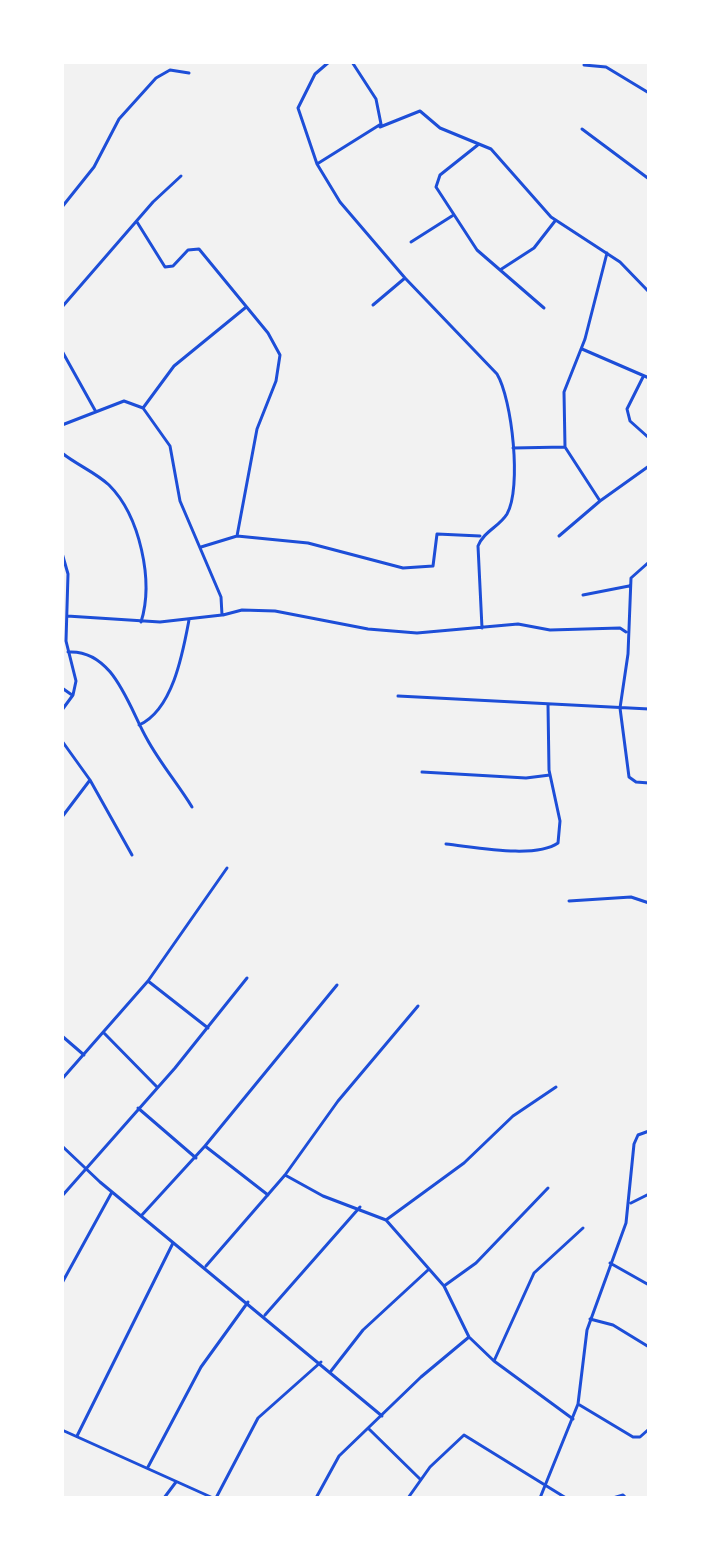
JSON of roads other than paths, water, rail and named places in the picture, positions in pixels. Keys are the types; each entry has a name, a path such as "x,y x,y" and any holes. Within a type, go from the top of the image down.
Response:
{"street":[{"path":"329,62 311,79 298,108 317,164 340,202 405,278 497,374 509,401 513,478 509,510 502,521 482,536 477,551 482,628"},
{"path":"352,62 376,99 381,114 380,127"},
{"path":"584,65 606,67 649,93"},
{"path":"62,207 94,167 119,119 156,78 170,70 189,73"},
{"path":"317,164 380,127 420,111 440,128 491,149 555,221 607,253 649,292"},
{"path":"582,129 649,179"},
{"path":"480,143 436,182 453,215 477,250 544,308"},
{"path":"62,307 181,176"},
{"path":"411,242 453,215"},
{"path":"500,270 534,248 555,221"},
{"path":"137,222 165,267 173,266 188,250 199,249 268,333 278,350 280,363 257,429 237,536"},
{"path":"600,501 565,447 564,392 582,349 607,253"},
{"path":"373,305 405,278"},
{"path":"143,408 174,366 245,308"},
{"path":"582,349 649,378"},
{"path":"62,351 96,412"},
{"path":"643,377 627,409 630,421 649,438"},
{"path":"62,425 124,401 143,408 170,446 180,501 221,597 222,615"},
{"path":"512,448 565,447"},
{"path":"62,453 107,484 126,509 144,571 145,610 141,622"},
{"path":"559,536 600,501 649,466"},
{"path":"201,547 237,536 308,543 413,569 433,566 437,534 482,536"},
{"path":"62,553 68,574 68,652 76,681 73,695 62,710"},
{"path":"649,562 631,578 629,586 628,654 620,708 629,777 636,782 649,783"},
{"path":"583,595 629,586"},
{"path":"67,616 141,622 189,620 242,610 275,611 391,632 518,624 550,630 607,628 626,632"},
{"path":"139,725 150,719 168,692 182,656 189,620"},
{"path":"68,652 88,654 106,669 192,807"},
{"path":"62,688 73,695"},
{"path":"398,696 649,709"},
{"path":"446,844 526,850 554,846 560,839 560,821 550,775 546,726 548,705"},
{"path":"62,741 90,780 132,855"},
{"path":"422,772 526,778 550,775"},
{"path":"62,817 90,780"},
{"path":"62,1079 148,981 227,868"},
{"path":"569,901 631,897 649,903"},
{"path":"62,1196 208,1028 247,978"},
{"path":"148,981 208,1028"},
{"path":"141,1216 196,1158 337,985"},
{"path":"205,1267 285,1175 338,1101 418,1006"},
{"path":"104,1033 157,1087"},
{"path":"62,1036 84,1055"},
{"path":"386,1220 464,1163 513,1116 556,1087"},
{"path":"137,1107 196,1158"},
{"path":"540,1498 578,1404 590,1319 630,1204 630,1164 634,1144 638,1135 649,1131"},
{"path":"62,1146 112,1192 321,1362 382,1416"},
{"path":"205,1146 268,1195"},
{"path":"285,1175 323,1196 360,1207 386,1220 444,1286 469,1337 494,1361 573,1419"},
{"path":"444,1286 476,1263 548,1188"},
{"path":"62,1283 112,1192"},
{"path":"630,1204 649,1194"},
{"path":"264,1315 360,1207"},
{"path":"494,1361 534,1273 583,1228"},
{"path":"77,1436 173,1243"},
{"path":"610,1263 649,1285"},
{"path":"331,1371 363,1330 429,1269"},
{"path":"148,1467 201,1367 248,1302"},
{"path":"590,1319 613,1325 649,1347"},
{"path":"316,1498 339,1456 421,1377 469,1337"},
{"path":"62,1430 214,1498 258,1418 321,1362"},
{"path":"578,1404 633,1437 640,1437 649,1429"},
{"path":"369,1429 420,1479"},
{"path":"408,1498 420,1479 464,1435 566,1498"},
{"path":"164,1498 177,1480"},
{"path":"613,1498 626,1498"}]}
